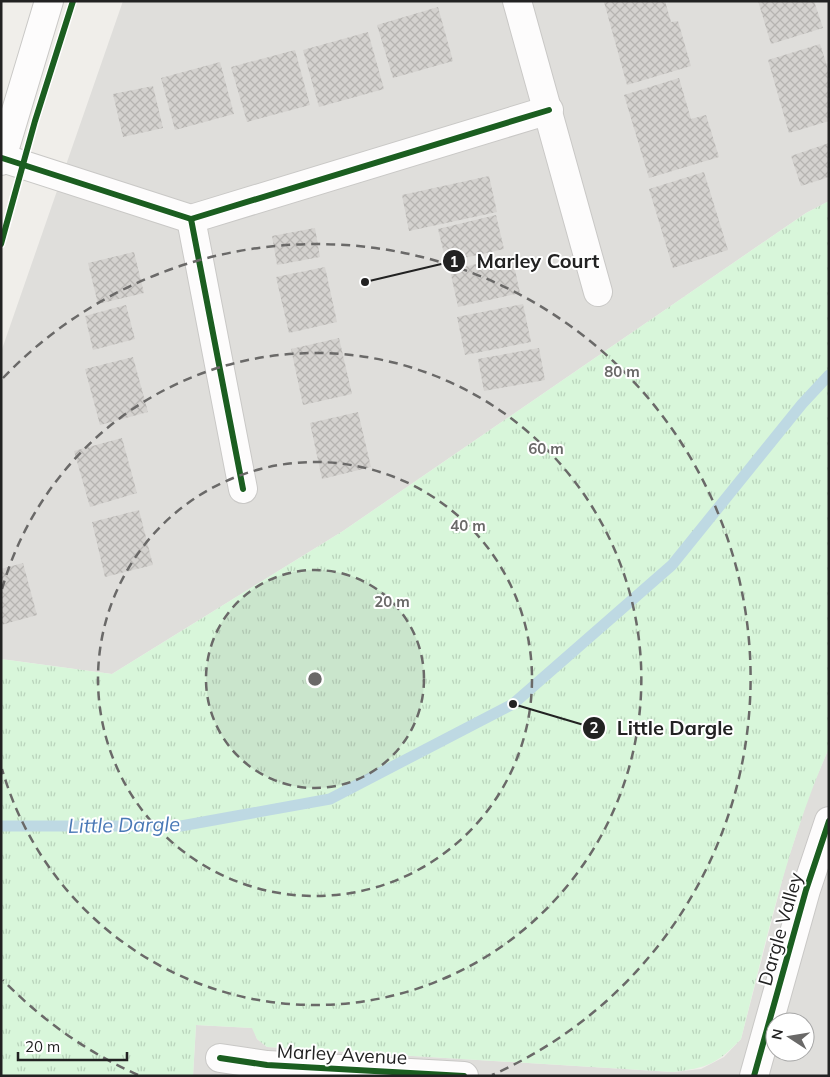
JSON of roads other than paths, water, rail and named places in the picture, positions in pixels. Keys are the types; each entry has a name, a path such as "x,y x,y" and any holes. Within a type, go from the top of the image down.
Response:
{"street":[{"path":"49,1 2,159 191,219 549,110"},
{"path":"517,1 549,110 598,292"},
{"path":"191,219 243,489"},
{"name":"Dargle Valley","path":"754,1076 806,890 829,821"},
{"name":"Marley Avenue","path":"220,1058 267,1065 464,1076"}],"waterway":[{"name":"Little Dargle","path":"1,826 181,826 330,799 513,704 672,565 802,404 829,375"}],"place":[{"name":"Marley Court","path":"365,282"},
{"name":"Little Dargle","path":"513,704"}]}
